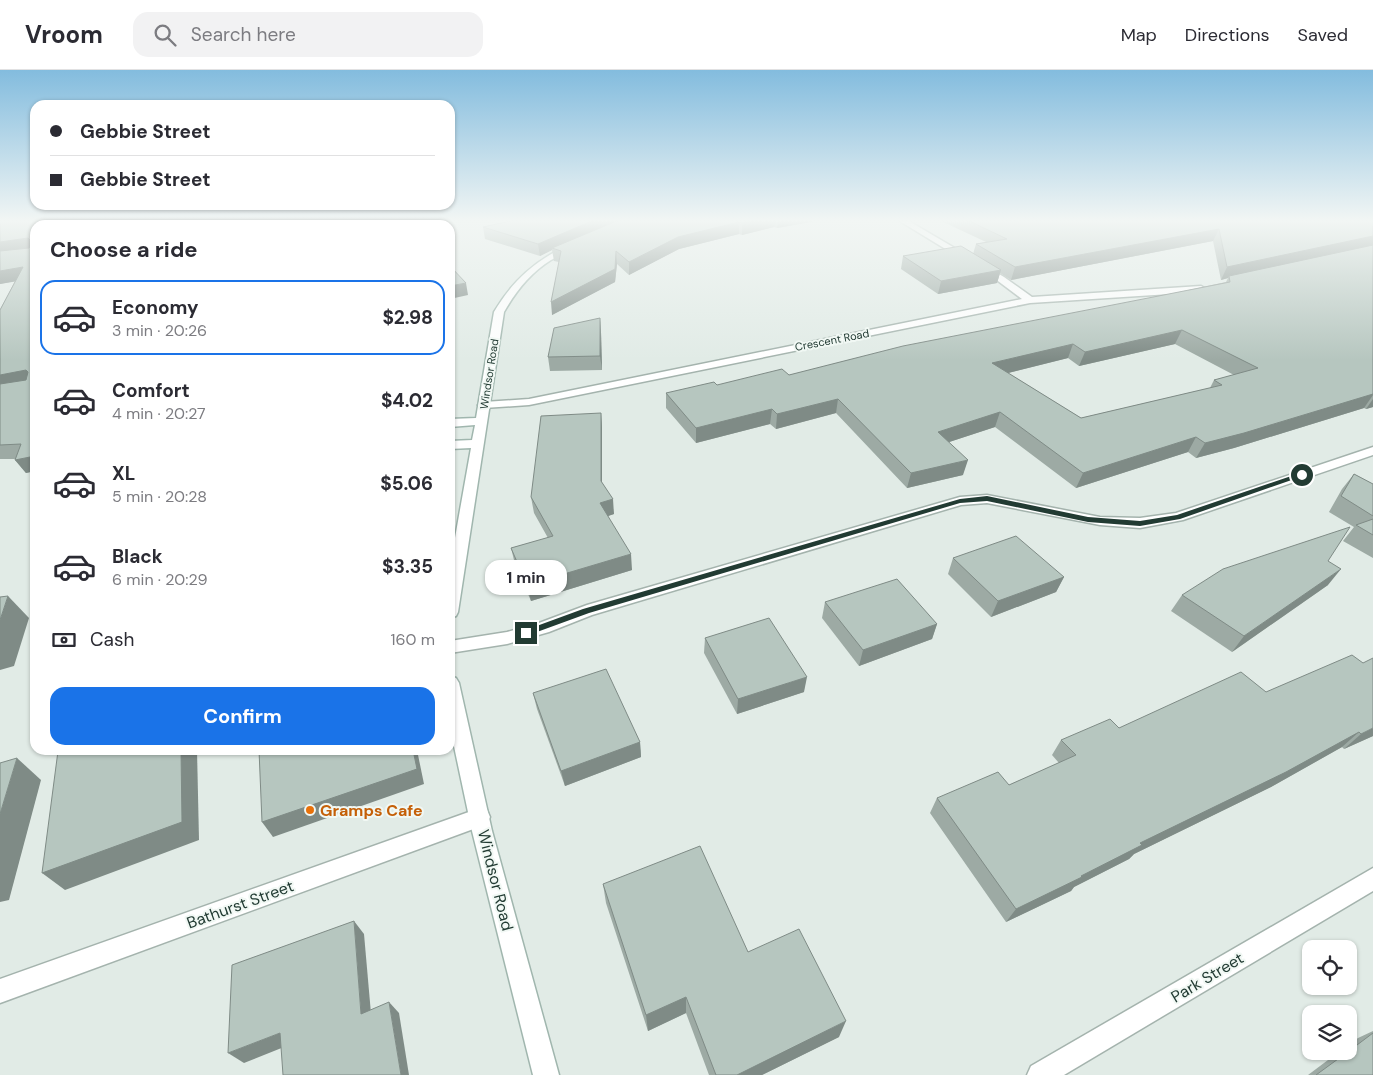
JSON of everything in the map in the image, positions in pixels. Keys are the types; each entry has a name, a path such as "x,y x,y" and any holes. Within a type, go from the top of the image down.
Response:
{"street":[{"name":"Windsor Road","path":"455,581 496,323 502,306 533,267"},
{"path":"981,267 1030,300"},
{"name":"Crescent Road","path":"484,405 528,402 1030,300 1207,288"},
{"path":"455,423 481,420"},
{"path":"455,445 477,444"},
{"path":"455,646 526,633 586,611 960,501 987,498 1100,521 1149,522 1178,517 1373,450"},
{"name":"Windsor Road","path":"455,709 480,817 546,1075"},
{"name":"Bathurst Street","path":"0,991 480,817"},
{"name":"Park Street","path":"1040,1075 1373,879"}],"building":[{"path":"0,267 30,267 30,457 15,460 21,444 0,445 0,384 26,380 28,372 26,370 0,375 0,310 23,267 0,271"},
{"path":"558,267 615,267 615,269 551,302"},
{"path":"920,267 996,267 1001,270 941,281"},
{"path":"1271,267 1373,267 1373,394 1205,443 1196,437 1083,473 1000,412 938,432 968,460 911,473 838,399 777,414 772,409 696,428 666,393 714,382 717,385 782,369 789,375 903,346 1230,282 1229,276","holes":["1182,330 1258,368 1214,380 1222,385 1081,418 992,363 1073,344 1085,352"]},
{"path":"455,271 466,283 455,285"},
{"path":"600,318 600,356 548,357 554,328"},
{"path":"601,413 601,481 613,499 600,503 631,554 527,585 511,548 553,536 531,497 541,416"},
{"path":"1354,474 1373,484 1373,516 1341,496"},
{"path":"1373,519 1373,535 1356,525"},
{"path":"1350,527 1328,561 1341,569 1244,636 1182,595 1223,569"},
{"path":"1016,536 1064,577 998,601 953,558"},
{"path":"897,579 937,624 863,650 825,602"},
{"path":"8,596 0,620 0,597"},
{"path":"769,618 807,677 738,699 705,638"},
{"path":"1352,655 1363,663 1373,658 1373,728 1361,734 1359,732 1286,772 1140,843 1142,845 1016,909 937,798 998,772 1009,785 1076,755 1061,740 1110,719 1119,728 1241,672 1266,692"},
{"path":"606,669 640,742 561,771 533,693"},
{"path":"57,755 181,755 182,822 42,873"},
{"name":"Gramps Cafe","path":"259,755 414,755 417,769 262,822"},
{"path":"17,758 0,814 0,763"},
{"path":"700,846 748,952 799,929 846,1021 737,1075 716,1075 686,997 646,1015 603,884"},
{"path":"354,921 361,1014 389,1002 401,1075 283,1075 280,1033 228,1053 232,965"},
{"path":"1373,1033 1373,1075 1316,1075 1337,1060 1357,1060 1357,1045"}],"place":[{"name":"Gramps Cafe","path":"310,810"}],"route":[{"path":"526,633 586,611 960,501 987,498 1100,521 1140,523 1178,517 1302,475"}]}
